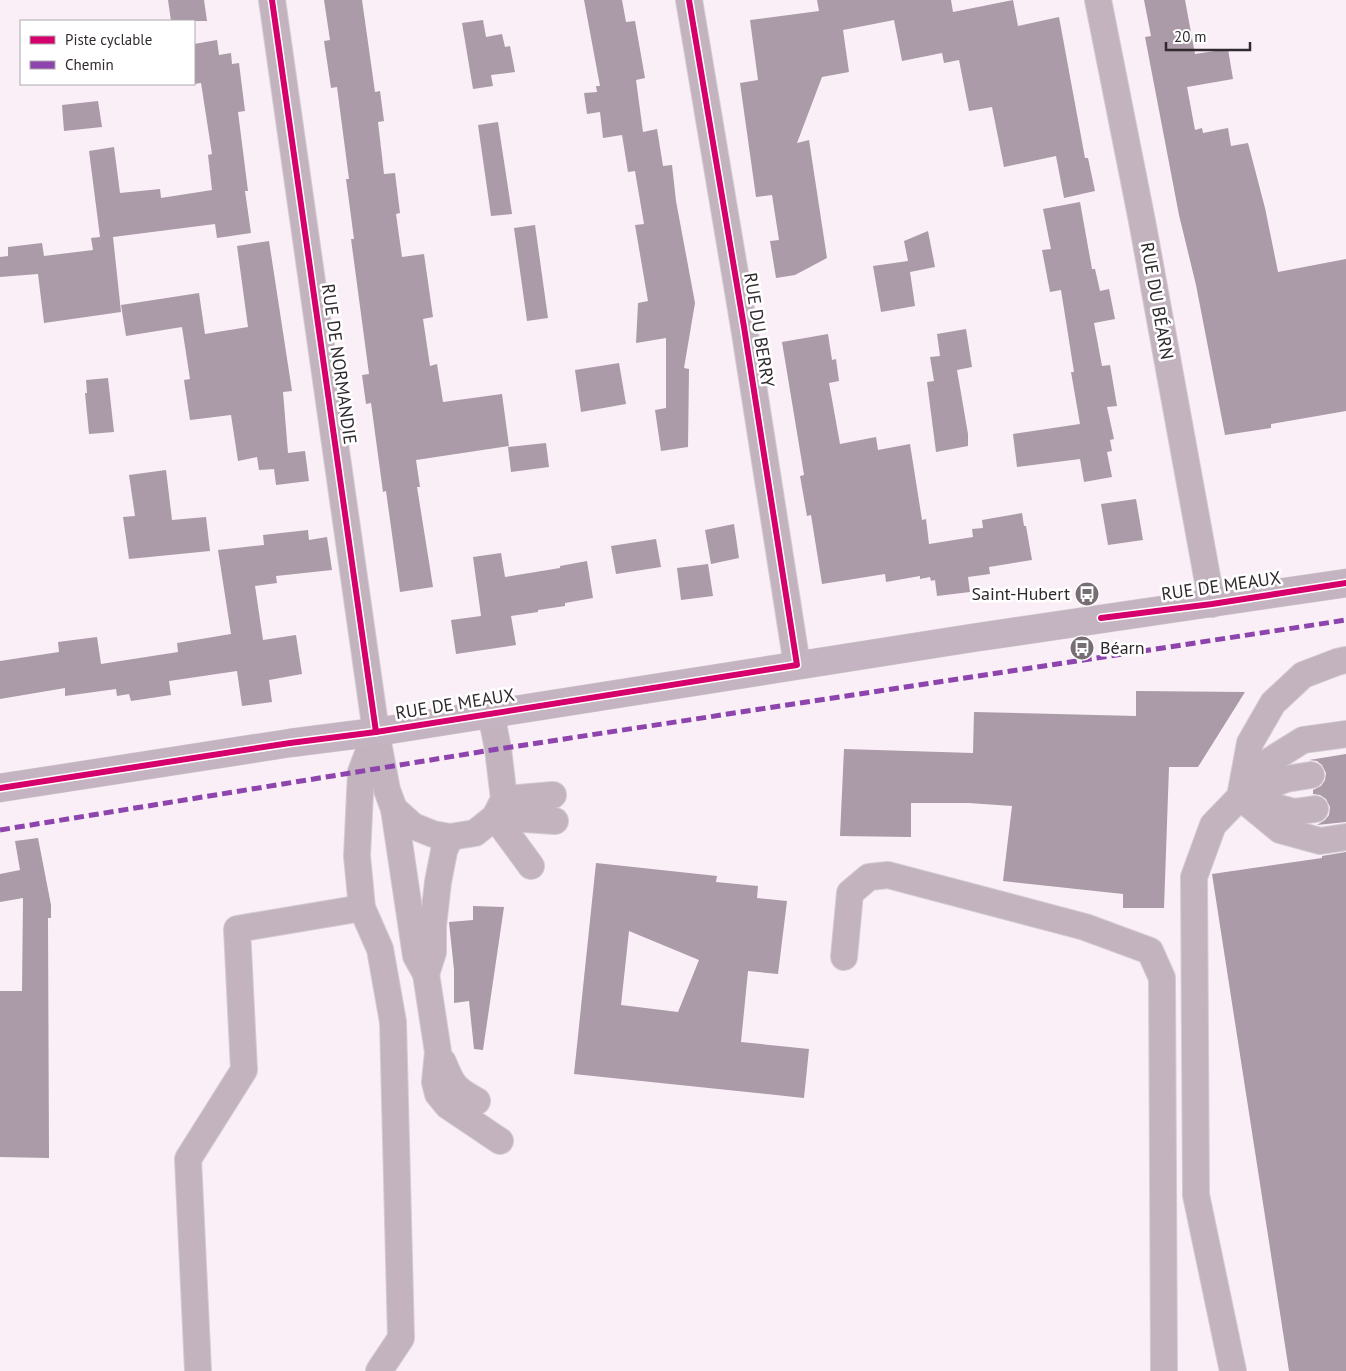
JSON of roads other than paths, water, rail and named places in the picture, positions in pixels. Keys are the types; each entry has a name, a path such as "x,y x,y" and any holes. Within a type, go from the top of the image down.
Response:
{"main road":[{"name":"RUE DE MEAUX","path":"0,788 290,743 376,732 1101,618 1212,604 1346,583"}],"street":[{"name":"RUE DE NORMANDIE","path":"272,0 376,732"},
{"name":"RUE DU BERRY","path":"689,0 744,326 797,665"},
{"name":"RUE DU BÉARN","path":"1098,0 1142,221 1212,604"},
{"path":"1240,797 1250,743 1274,704 1303,675 1346,660"},
{"path":"491,714 498,749 500,808 531,866"},
{"path":"376,732 386,790 394,809 416,956 426,974 451,1082 460,1092 477,1101"},
{"path":"376,732 361,772 357,856 362,908 380,950 393,1022 401,1338 379,1371"},
{"path":"1234,1371 1196,1195 1194,877 1213,825 1240,797 1271,760 1303,740 1346,734"},
{"path":"1286,779 1313,792 1294,812 1240,797 1286,779"},
{"path":"394,809 413,826 434,834 450,837 475,833 500,808 553,795"},
{"path":"1240,797 1280,830 1320,841 1346,837"},
{"path":"500,808 555,821"},
{"path":"426,974 433,952 438,882 444,850 450,837"},
{"path":"844,957 850,893 869,877 888,875 1085,927 1150,951 1162,978 1164,1371"},
{"path":"198,1371 188,1158 244,1070 237,929 362,908"},
{"path":"442,1042 435,1082 438,1094 448,1106 500,1141"}],"place":[{"name":"Saint-Hubert","path":"1087,594"},
{"name":"Béarn","path":"1082,648"}]}
